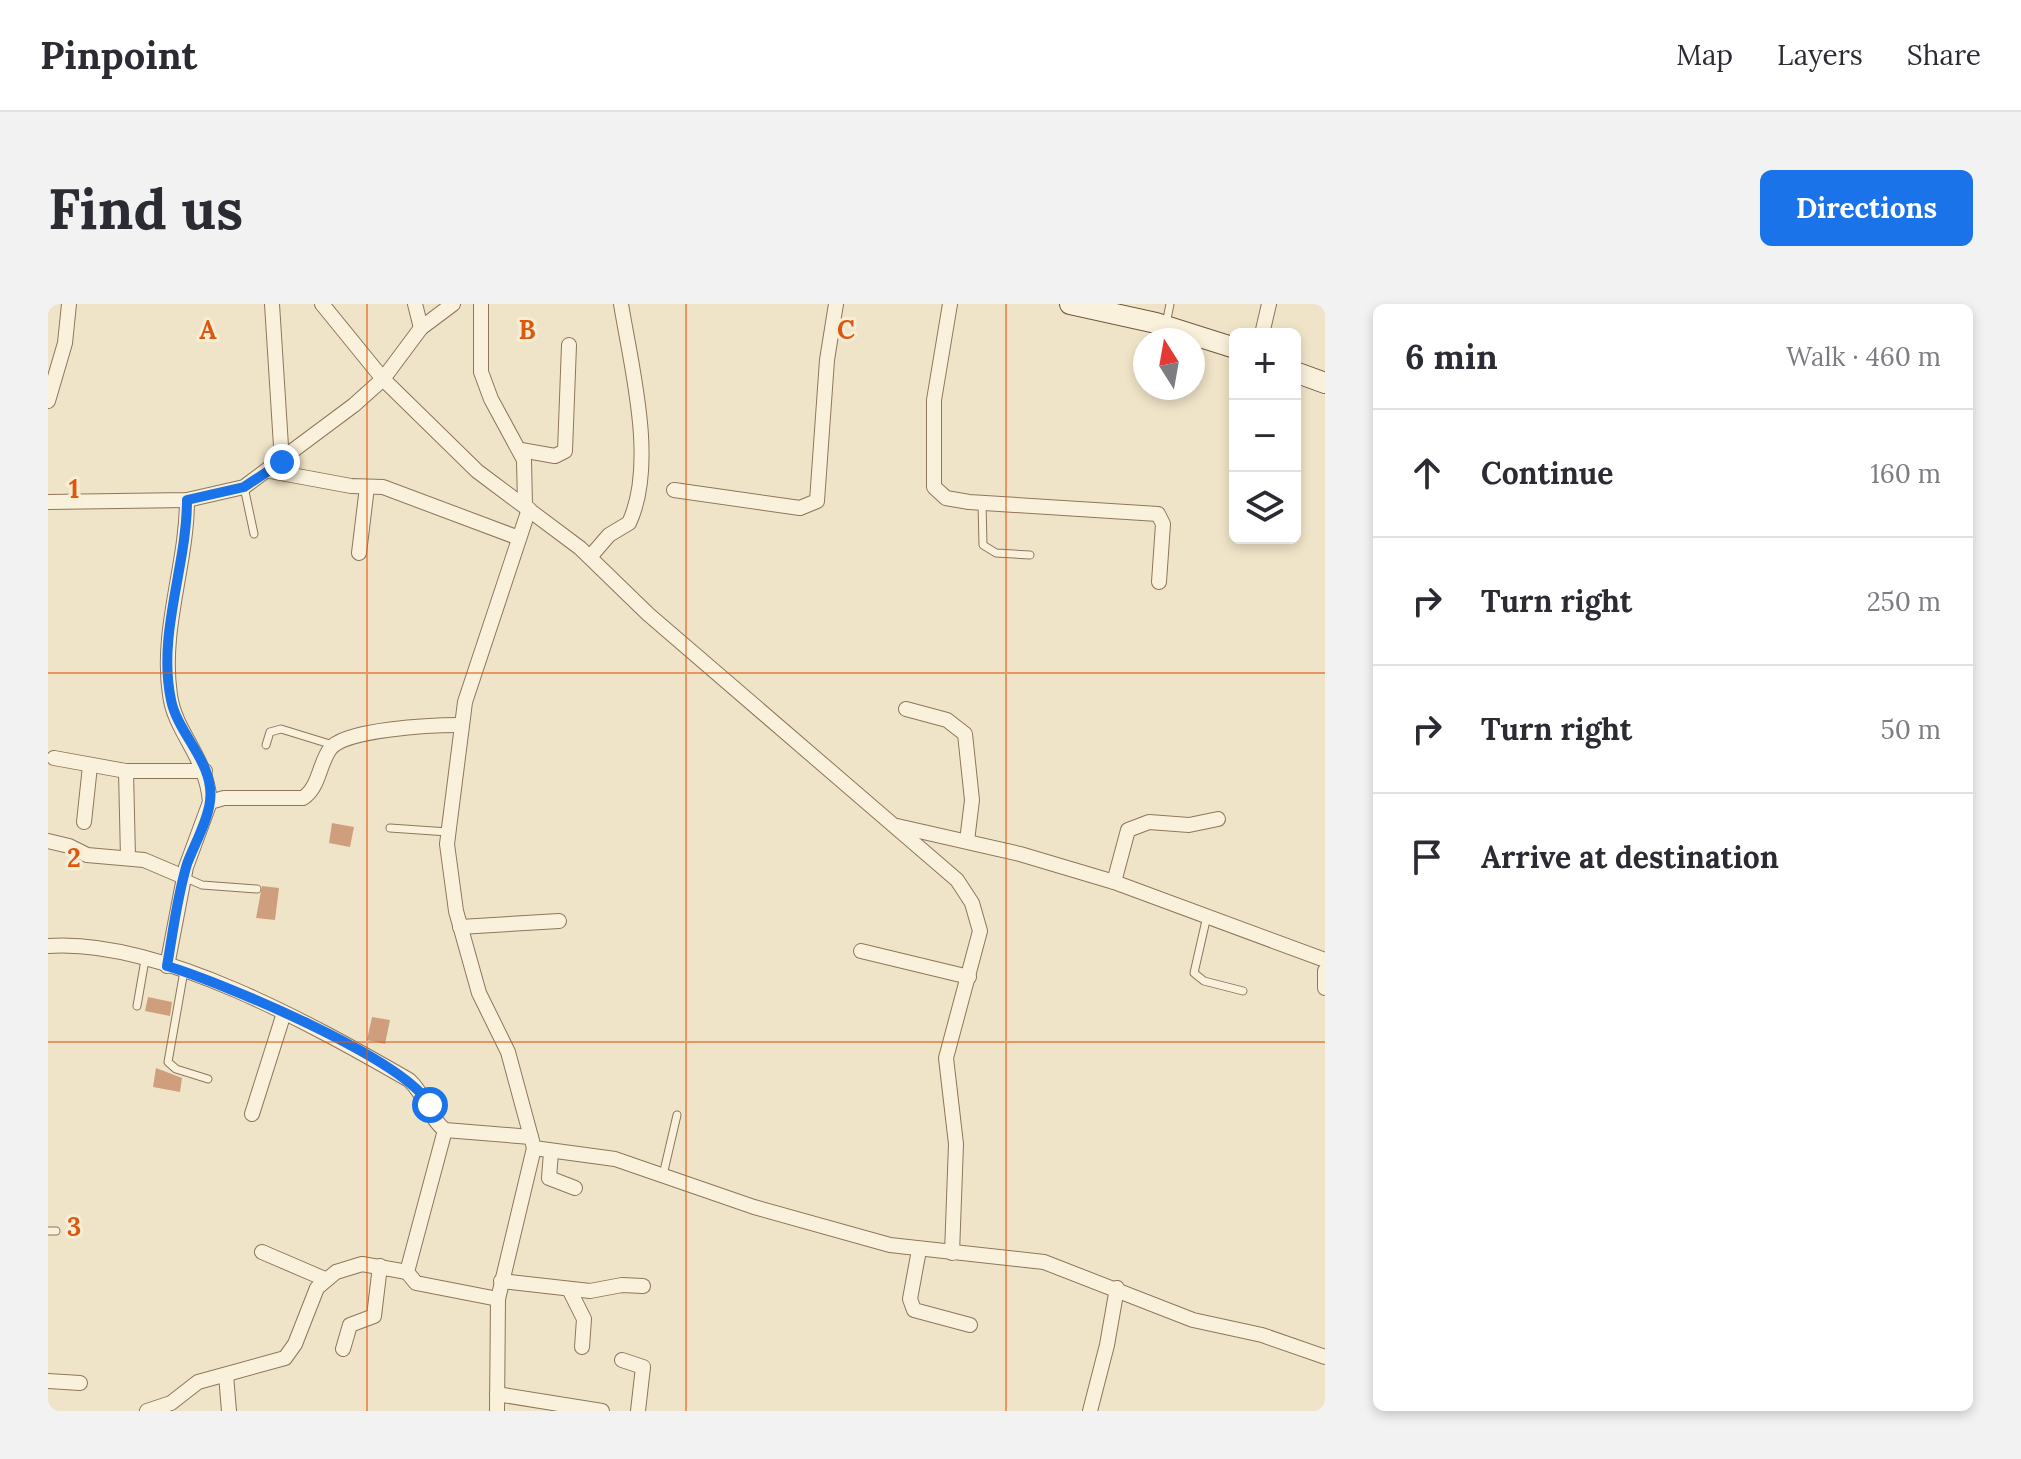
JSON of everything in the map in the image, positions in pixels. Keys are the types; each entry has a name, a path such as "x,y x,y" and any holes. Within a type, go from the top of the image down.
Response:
{"main road":[{"path":"1081,305 1229,346"},
{"path":"1301,374 1325,383"}],"street":[{"path":"48,401 63,352 69,304"},
{"path":"272,304 276,466"},
{"path":"322,304 383,379 477,471 590,557 648,614 897,825 967,891 978,916 980,931 946,1058 956,1144 952,1253"},
{"path":"415,304 421,328"},
{"path":"48,502 187,500 244,487 276,466 383,379 421,328 453,304"},
{"path":"481,304 481,372 491,399 521,450 526,472 527,507 459,725 448,832 450,875 460,927 484,1007 508,1052 532,1143 498,1299 497,1411"},
{"path":"590,557 609,535 629,523 636,491 641,426 621,304"},
{"path":"674,490 800,508 817,501 827,360 836,304"},
{"path":"950,304 934,400 931,476 934,487 946,498 1158,514 1163,524 1159,582"},
{"path":"1263,328 1269,304"},
{"path":"521,450 555,456 565,451 569,345"},
{"path":"276,466 367,487 391,489 431,507 519,538"},
{"path":"359,553 367,487"},
{"path":"167,966 184,877 210,802 205,771 175,714 168,681 173,599 186,536 187,500"},
{"path":"906,709 947,720 965,734 972,800 967,841"},
{"path":"210,802 224,798 303,798 313,788 333,745 351,738 401,729 459,725"},
{"path":"54,758 126,771 205,771"},
{"path":"84,822 90,766"},
{"path":"126,771 128,858"},
{"path":"1114,882 1128,830 1149,822 1189,825 1218,819"},
{"path":"897,825 1114,882 1208,914 1325,960"},
{"path":"48,841 87,855 149,862 184,877"},
{"path":"460,927 559,921"},
{"path":"48,946 79,948 167,966 284,1013 409,1080 425,1096 439,1125 445,1130 532,1143 551,1152 601,1156 754,1207 919,1250 1002,1255 1044,1262 1193,1320 1262,1335 1325,1357"},
{"path":"861,951 969,977"},
{"path":"1325,971 1325,988"},
{"path":"252,1114 284,1013"},
{"path":"407,1272 445,1130"},
{"path":"551,1152 549,1178 575,1188"},
{"path":"919,1250 910,1299 914,1310 970,1325"},
{"path":"262,1252 325,1279"},
{"path":"147,1411 178,1405 192,1385 285,1358 295,1344 312,1297 325,1279 351,1266 380,1266 407,1272 416,1283 498,1299"},
{"path":"343,1349 350,1325 374,1316 380,1266"},
{"path":"501,1281 590,1291 622,1285 643,1286"},
{"path":"1090,1411 1117,1288"},
{"path":"569,1289 584,1319 582,1347"},
{"path":"622,1360 643,1367 638,1411"},
{"path":"226,1375 229,1411"},
{"path":"48,1381 80,1383"},
{"path":"497,1394 602,1411"}],"lane":[{"path":"1165,326 1170,304"},
{"path":"244,487 254,534"},
{"path":"982,502 983,545 996,553 1030,555"},
{"path":"266,745 270,732 275,729 333,745"},
{"path":"390,828 448,832"},
{"path":"184,877 202,885 257,889"},
{"path":"1208,914 1194,973 1204,981 1243,991"},
{"path":"137,1006 145,960"},
{"path":"184,971 168,1062 176,1069 208,1079"},
{"path":"663,1175 677,1115"}],"building":[{"path":"332,823 354,827 350,847 329,843"},
{"path":"262,886 279,888 275,920 256,918"},
{"path":"148,997 172,1002 170,1016 145,1011"},
{"path":"372,1017 390,1020 385,1044 367,1040"},
{"path":"156,1068 182,1078 180,1092 153,1087"}],"route":[{"path":"282,462 244,487 226,494 187,500 186,536 173,599 168,681 175,714 207,776 210,802 186,867 167,966 204,977 284,1013 409,1080 430,1105"}]}
